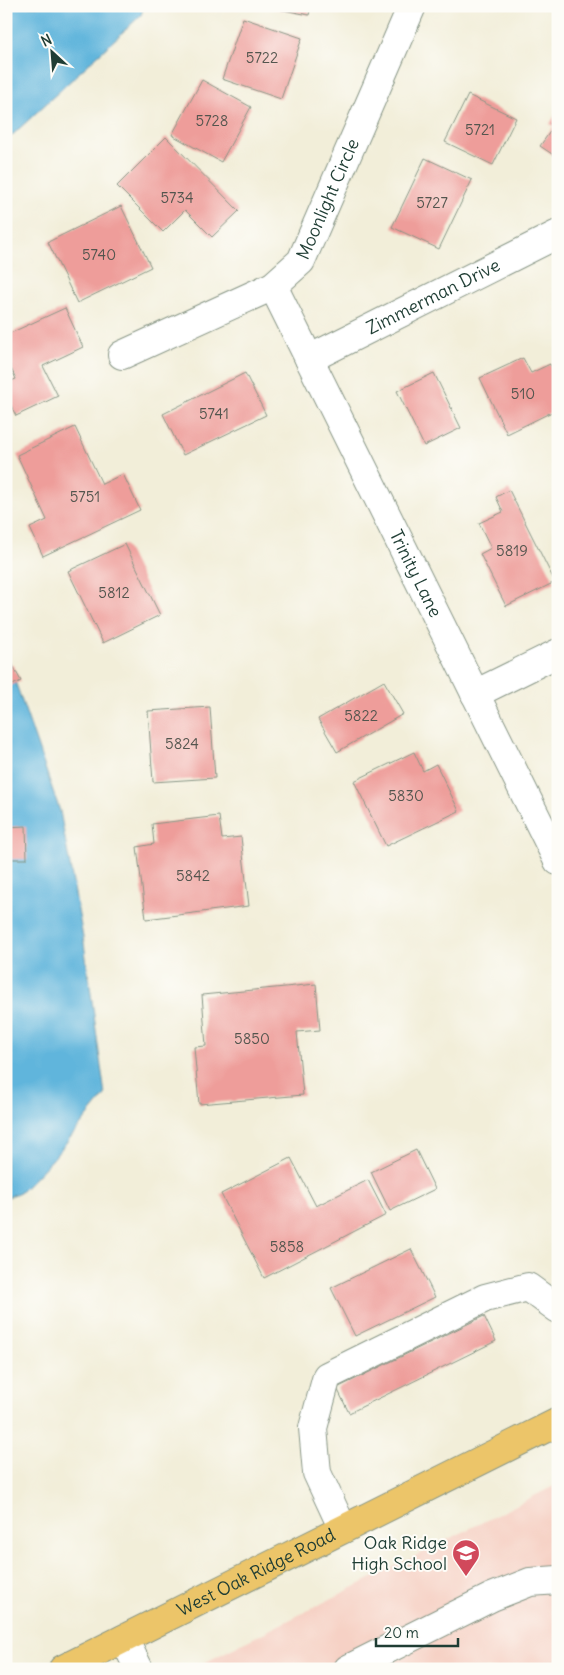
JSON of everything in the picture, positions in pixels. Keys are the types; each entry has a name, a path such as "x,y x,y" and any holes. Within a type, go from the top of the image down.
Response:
{"main road":[{"name":"West Oak Ridge Road","path":"64,1669 558,1422"}],"street":[{"name":"Moonlight Circle","path":"122,354 273,286 301,261 412,6"},
{"name":"Zimmerman Drive","path":"309,359 558,234"},
{"name":"Trinity Lane","path":"273,286 558,861"},
{"path":"475,694 558,653"},
{"path":"343,1529 317,1473 313,1428 327,1376 485,1298 528,1287 558,1309"},
{"path":"348,1669 492,1597 530,1582 558,1580"},
{"path":"124,1638 139,1669"}],"shaded area":[{"name":"Oak Ridge High School","path":"558,1484 558,1669 192,1669"}],"water":[{"path":"6,6 144,6 141,15 6,141"},
{"path":"6,655 60,811 84,943 105,1095 52,1160 22,1191 6,1198"}],"building":[{"path":"263,6 311,6 309,15"},
{"path":"243,18 302,38 281,99 222,79"},
{"path":"202,80 251,107 221,162 172,135"},
{"path":"468,95 516,118 493,165 445,142"},
{"path":"558,111 558,158 540,146 554,126 550,124"},
{"path":"166,137 239,211 212,237 185,210 163,232 117,186"},
{"path":"425,158 472,180 439,249 392,227"},
{"path":"121,206 151,267 77,303 48,242"},
{"path":"65,308 83,347 43,366 58,396 16,416 6,395 6,383 16,379 6,358 6,335"},
{"path":"523,358 531,373 550,364 558,380 558,409 507,434 480,378"},
{"path":"245,373 266,415 183,455 163,414"},
{"path":"434,373 461,428 424,446 397,391"},
{"path":"75,427 102,484 123,474 140,510 43,556 30,528 47,520 17,455"},
{"path":"509,490 555,582 506,606 480,554 491,548 479,523 503,512 496,497"},
{"path":"125,544 160,615 103,643 68,571"},
{"path":"12,664 21,681 6,688 6,667"},
{"path":"384,681 403,714 337,752 318,719"},
{"path":"210,707 215,778 153,782 148,711"},
{"path":"414,752 423,771 436,764 459,811 386,846 354,781"},
{"path":"219,816 222,839 241,837 249,906 146,919 137,847 154,844 152,824"},
{"path":"26,826 27,859 6,859 6,827"},
{"path":"316,984 320,1030 297,1032 303,1095 199,1104 194,1047 206,1046 202,995"},
{"path":"416,1150 435,1189 390,1211 371,1172"},
{"path":"291,1158 316,1206 368,1180 386,1215 264,1278 221,1194"},
{"path":"411,1249 435,1297 355,1336 331,1288"},
{"path":"484,1316 496,1341 349,1413 337,1388"}],"place":[{"name":"Oak Ridge High School","path":"466,1577"}]}
